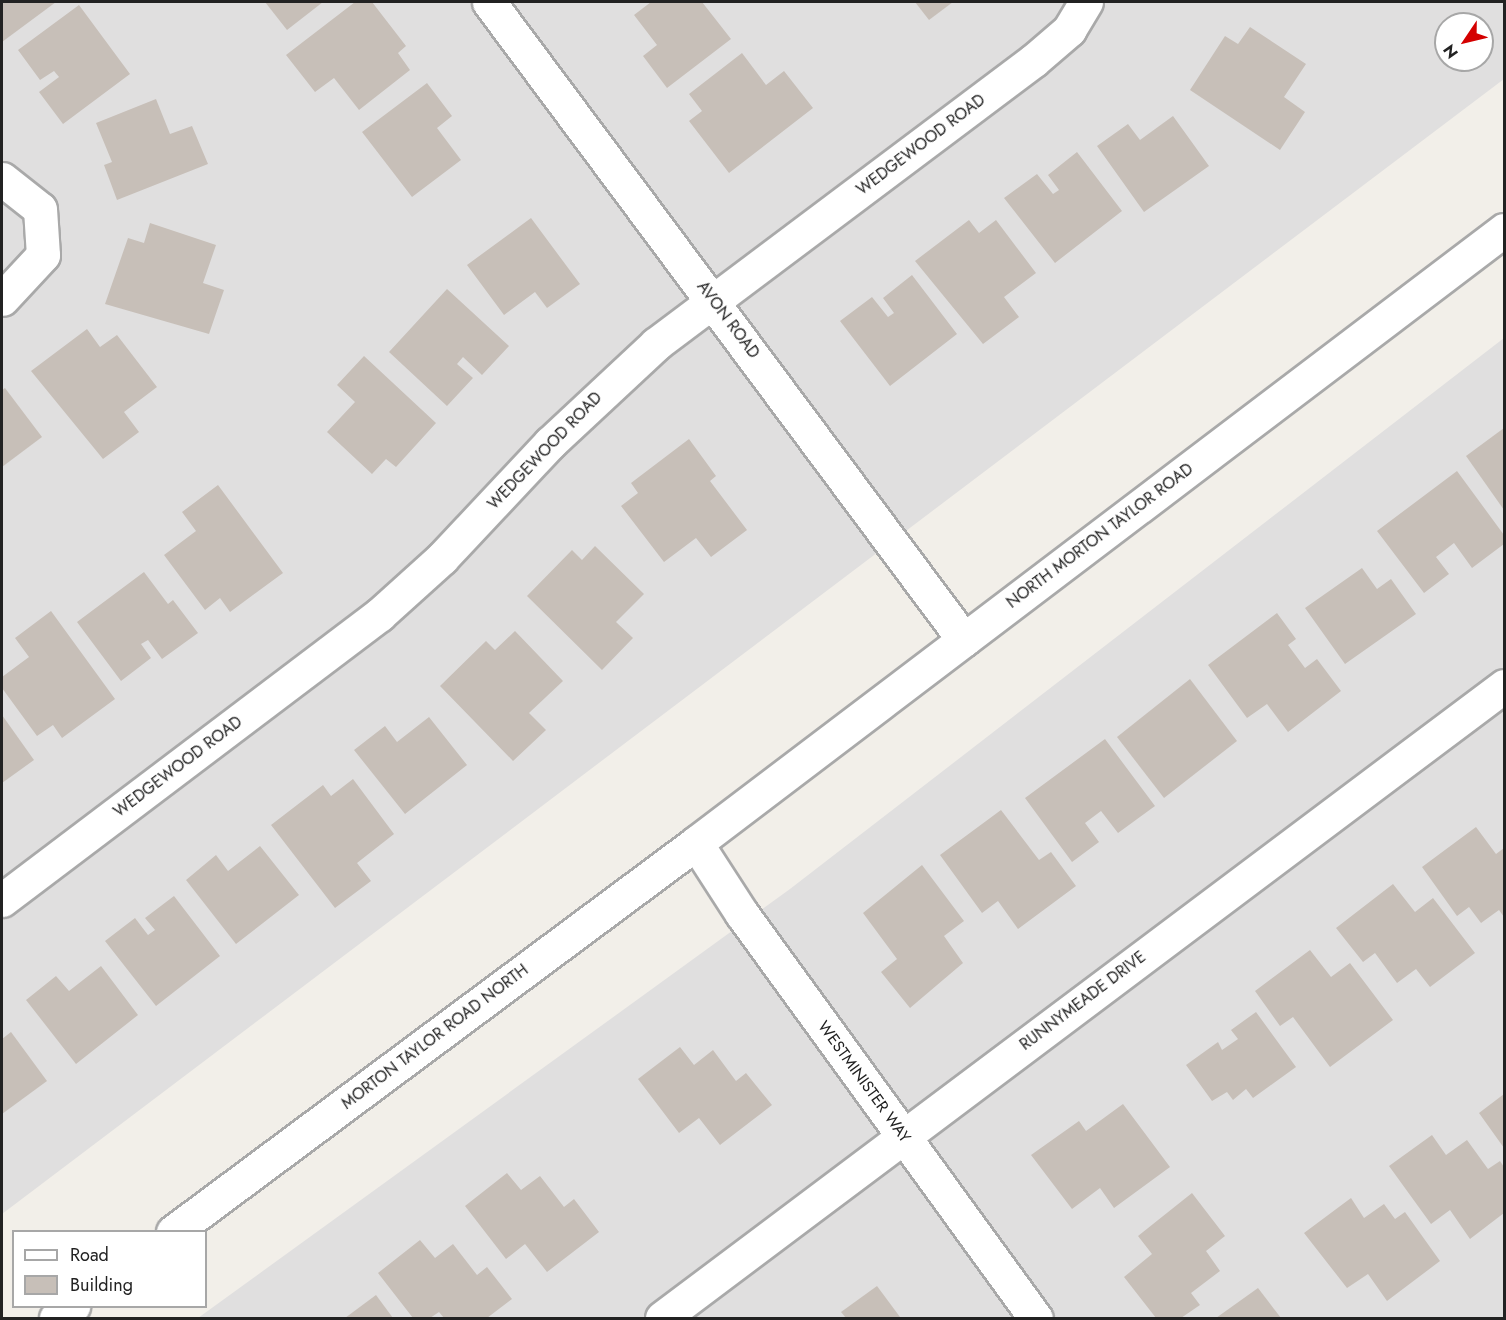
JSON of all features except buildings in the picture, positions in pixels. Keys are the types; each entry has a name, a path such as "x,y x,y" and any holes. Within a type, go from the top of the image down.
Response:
{"street":[{"name":"AVON ROAD","path":"489,2 714,300 964,640"},
{"name":"WEDGEWOOD ROAD","path":"2,900 379,615 442,558 602,392 714,300 1033,61 1069,30 1086,2"},
{"path":"2,179 40,209 43,255 2,299"},
{"name":"NORTH MORTON TAYLOR ROAD","path":"696,843 1504,230"},
{"name":"RUNNYMEADE DRIVE","path":"663,1318 903,1135 1504,686"},
{"name":"WESTMINISTER WAY","path":"696,843 742,914 1036,1318"},
{"name":"MORTON TAYLOR ROAD NORTH","path":"176,1230 696,843"},
{"path":"56,1318 70,1308"}],"shaded area":[{"path":"2,2 1504,2 1504,79 2,1214"},
{"path":"1504,338 1504,1318 198,1318 790,889"}]}
